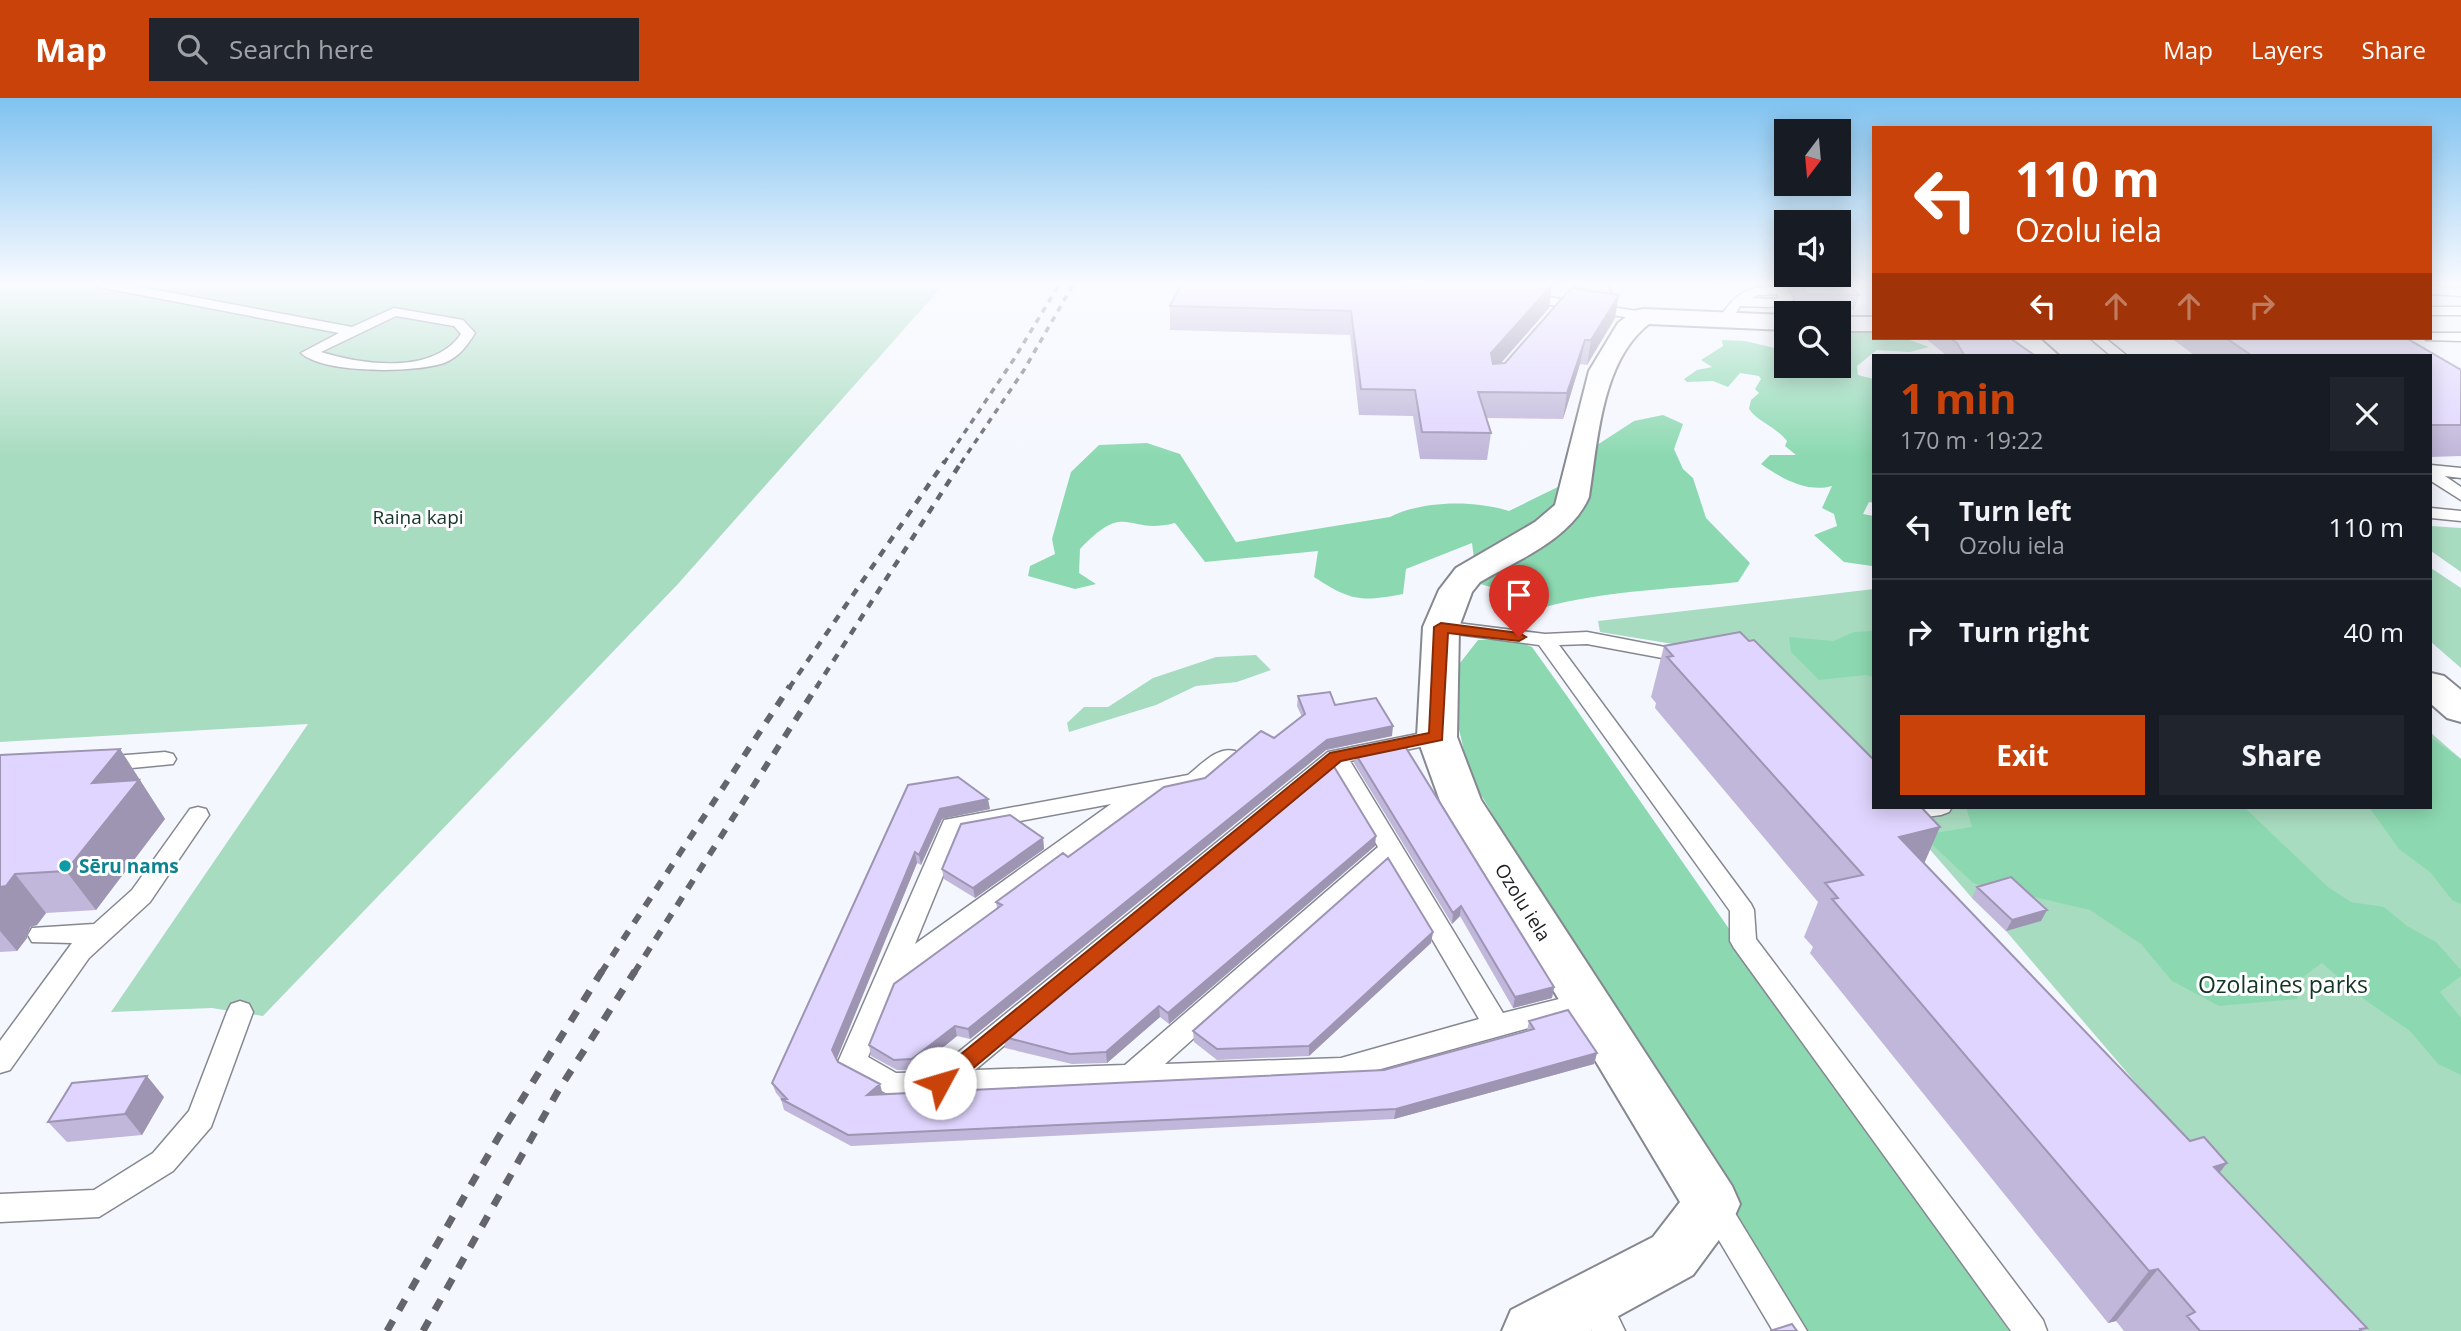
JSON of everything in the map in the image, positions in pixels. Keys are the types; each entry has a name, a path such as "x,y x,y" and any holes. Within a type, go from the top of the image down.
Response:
{"street":[{"name":"Ozolu iela","path":"1618,341 1596,384 1574,497 1568,510 1546,529 1468,575 1455,590 1441,627 1437,737 1461,801 1712,1204"},
{"path":"2027,341 2044,354"},
{"path":"2432,685 2461,709"},
{"path":"1532,1331 1602,1316 1673,1256 1712,1204"}],"lane":[{"path":"332,341 308,353 373,366 399,368 447,354 464,341"},
{"path":"2100,341 2118,354"},
{"path":"2432,472 2461,473"},
{"path":"2432,473 2461,495"},
{"path":"2432,513 2461,516"},
{"path":"1441,627 1545,640 1587,638 1706,660"},
{"path":"1545,640 1742,909 1743,941 2031,1331"},
{"path":"940,1083 1336,757 1437,737"},
{"path":"1227,756 1195,780 952,826 852,1062 893,1085 1341,1069 1559,1010"},
{"path":"1336,757 1496,1025"},
{"path":"75,765 165,760"},
{"path":"888,976 1146,790"},
{"path":"1884,809 1889,814 1926,809"},
{"path":"0,1062 80,951 141,896 198,815"},
{"path":"1131,1077 1391,848"},
{"path":"41,934 99,933"},
{"path":"0,1208 99,1203 163,1162 201,1118 240,1012"},
{"path":"1712,1204 1791,1331"}],"green space":[{"name":"Raiņa kapi","path":"0,341 894,341 677,585 263,1016 212,1008 111,1012 308,724 0,742"},
{"path":"1722,341 1745,341 1774,348 1774,378 1851,378 1851,341 1911,341 1929,347 1910,352 1877,350 1857,366 1858,375 1872,378 1872,503 1869,502 1863,514 1872,516 1872,566 1844,562 1814,535 1837,526 1834,514 1822,508 1832,486 1814,488 1795,483 1761,464 1770,455 1796,455 1785,446 1787,441 1782,436 1749,409 1751,400 1759,393 1755,389 1761,379 1759,376 1740,373 1728,387 1713,381 1687,382 1684,379 1697,370 1712,367 1701,360 1723,346"},
{"path":"1663,415 1683,424 1674,449 1683,469 1693,478 1706,518 1750,563 1738,582 1606,595 1528,612 1511,593 1477,583 1472,543 1406,569 1403,594 1356,598 1337,591 1314,577 1318,551 1205,562 1175,523 1146,526 1127,522 1108,526 1080,549 1079,573 1096,584 1075,589 1028,576 1030,566 1055,554 1052,539 1071,472 1099,445 1147,443 1180,454 1236,542 1390,517 1403,511 1433,505 1481,505 1509,511 1570,481 1574,460 1634,421"},
{"path":"2432,526 2461,528 2461,572 2432,552"},
{"path":"2432,569 2461,588 2461,668 2432,643"},
{"path":"1872,589 1872,784 1764,659 1600,632 1598,621"},
{"path":"1872,631 1872,676 1819,680 1791,652 1789,637 1833,641 1854,632"},
{"path":"1512,639 1532,647 2009,1331 1807,1331 1643,1071 1470,776 1457,721 1460,663 1478,640"},
{"path":"1256,655 1271,670 1237,682 1196,686 1156,705 1069,732 1067,723 1084,707 1108,707 1153,678 1216,657"},
{"name":"Ozolaines parks","path":"2432,734 2461,759 2461,1331 2348,1331 2006,931 1972,898 1895,809 2432,809"},
{"path":"2432,739 2461,759 2461,904 2452,900 2430,872 2399,849 2370,809 2432,809"},
{"path":"1967,809 2246,809 2328,887 2351,902 2384,907 2407,926 2436,942 2461,970 2461,976 2440,992 2461,1018 2461,1075 2438,1064 2410,1031 2365,1000 2322,963 2303,977 2297,999 2219,1006 2172,981 2141,944 2090,910 1973,883 1922,835 1972,827"}],"building":[{"path":"1355,341 1502,341 1491,353 1493,364 1505,363 1525,341 1585,341 1567,393 1478,392 1491,433 1422,432 1415,390 1361,389"},
{"path":"1954,341 2014,341 2033,354 1963,354"},
{"path":"2230,341 2410,341 2461,370 2461,425 2432,425 2432,354 2250,354"},
{"path":"1740,632 1749,641 1754,640 1872,758 1872,809 1923,809 1940,827 1899,837 2190,1141 2204,1137 2227,1163 2214,1167 2367,1328 2360,1329 2361,1331 2200,1331 2187,1316 2195,1312 2158,1269 2149,1271 1832,899 1838,898 1825,883 1863,875 1667,657 1673,656 1664,646"},
{"path":"1330,692 1335,705 1376,698 1393,726 1327,740 968,1029 955,1026 912,1059 894,1060 869,1045 894,984 1002,905 996,902 1063,853 1068,857 1164,787 1205,778 1261,731 1274,738 1305,714 1298,696"},
{"path":"1403,743 1554,987 1515,997 1461,906 1453,913 1355,753"},
{"path":"120,749 92,783 139,780 66,871 15,874 6,886 0,887 0,755"},
{"path":"1333,765 1376,836 1168,1013 1159,1006 1106,1052 1070,1054 1004,1037"},
{"path":"958,777 988,799 940,809 919,855 915,852 832,1050 838,1062 880,1084 867,1095 1384,1070 1534,1029 1529,1021 1568,1010 1597,1053 1396,1109 848,1135 781,1099 787,1099 772,1083 908,785"},
{"path":"1010,815 1043,838 973,888 942,869 961,824"},
{"path":"1388,858 1433,932 1309,1046 1217,1049 1193,1031"},
{"path":"2011,877 2047,910 2012,920 1977,887"},
{"path":"147,1076 125,1114 48,1122 72,1083"},
{"path":"1792,1324 1797,1331 1770,1331"}],"railway":[{"path":"944,463 1025,341"},
{"path":"961,463 1041,341"},
{"path":"789,688 945,461"},
{"path":"816,688 962,461"},
{"path":"601,973 790,686"},
{"path":"634,973 817,686"},
{"path":"387,1331 498,1138 602,971"},
{"path":"423,1331 558,1091 635,971"}],"place":[{"name":"Sēru nams","path":"65,866"}],"route":[{"path":"940,1083 1336,757 1437,737 1441,627 1519,637"}]}
